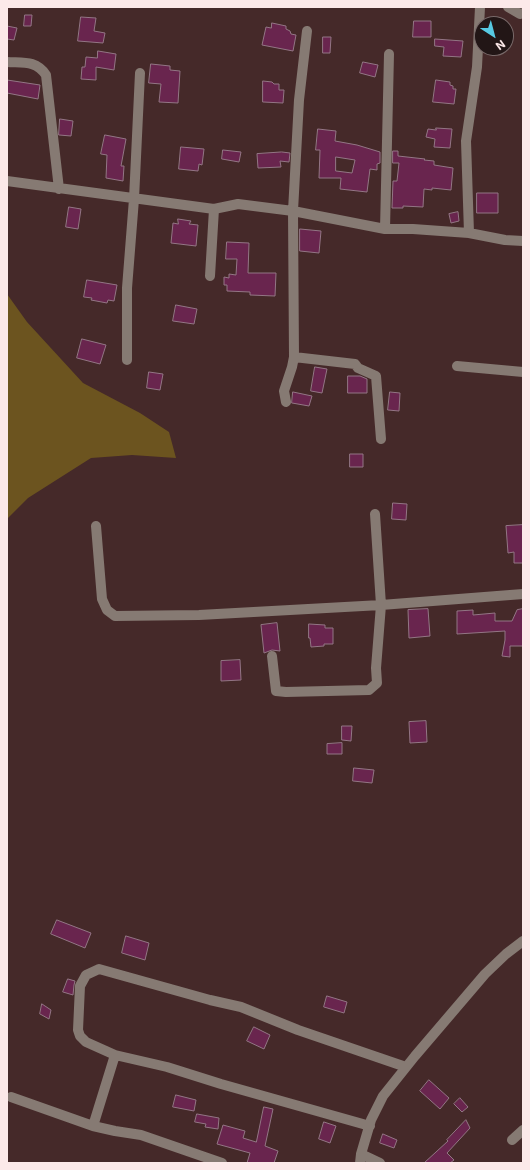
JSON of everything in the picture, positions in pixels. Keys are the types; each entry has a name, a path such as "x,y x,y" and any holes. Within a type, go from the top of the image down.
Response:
{"street":[{"path":"469,233 466,141 477,67 480,7"},
{"path":"508,7 520,14 523,13"},
{"path":"286,402 284,391 294,356 293,211 299,100 307,31"},
{"path":"385,230 389,54"},
{"path":"7,62 34,63 42,68 46,75 59,189"},
{"path":"127,360 127,288 134,199 140,73"},
{"path":"7,181 214,210 238,204 293,211 385,230 413,229 469,233 505,240 523,241"},
{"path":"210,276 214,210"},
{"path":"294,356 354,364 358,368 376,376 381,439"},
{"path":"457,366 523,372"},
{"path":"272,656 276,691 369,690 377,683 376,668 381,605 375,514"},
{"path":"96,526 102,599 107,610 115,616 199,615 381,605 523,594"},
{"path":"380,1163 360,1158 370,1126 383,1096 485,974 506,954 523,941"},
{"path":"370,1126 221,1084 167,1067 115,1055 86,1042 80,1036 78,1030 80,986 86,975 99,969 210,1000 241,1007 298,1030 406,1067"},
{"path":"93,1126 115,1055"},
{"path":"12,1097 93,1126 141,1135 222,1163"},
{"path":"512,1140 523,1130"}],"shaded area":[{"path":"7,294 27,322 83,383 140,413 169,432 176,458 132,455 91,458 28,498 7,519"}],"building":[{"path":"25,15 32,15 31,26 24,26"},
{"path":"81,17 96,18 94,31 105,33 103,43 78,41"},
{"path":"414,21 431,21 431,37 413,37"},
{"path":"272,23 286,26 286,29 290,31 291,34 296,35 293,51 262,45 266,27 271,28"},
{"path":"7,26 17,28 14,40 7,39"},
{"path":"323,37 331,37 330,53 323,53"},
{"path":"435,39 463,41 461,57 443,56 444,47 435,46"},
{"path":"98,51 116,54 114,70 96,67 96,80 81,79 82,67 85,67 86,57 97,58"},
{"path":"363,62 378,65 375,77 360,73"},
{"path":"151,64 170,66 170,70 180,71 178,103 159,102 161,84 149,83"},
{"path":"7,80 40,85 38,99 7,93"},
{"path":"436,80 450,82 453,89 456,89 454,104 433,102"},
{"path":"263,81 279,84 279,90 284,90 283,103 263,102"},
{"path":"60,119 73,121 71,136 59,135"},
{"path":"436,128 452,129 450,148 434,147 435,139 426,137 428,129 436,130"},
{"path":"318,129 336,131 335,141 357,145 380,152 380,163 377,164 377,170 370,169 367,192 340,189 341,178 319,178 320,150 316,150","holes":["336,157 355,160 352,173 336,171"]},
{"path":"105,135 126,139 121,166 124,166 123,181 106,178 107,155 101,154"},
{"path":"181,147 204,149 202,165 199,164 198,171 179,169"},
{"path":"223,150 241,152 239,162 222,159"},
{"path":"393,151 398,151 398,156 425,159 424,160 434,161 434,165 453,168 451,190 432,188 432,190 424,189 423,207 403,206 403,208 392,208 393,181 397,181 399,163 393,163"},
{"path":"282,152 290,153 289,162 280,161 281,167 258,168 257,154"},
{"path":"477,193 498,193 498,213 477,213"},
{"path":"69,207 81,209 78,229 66,227"},
{"path":"458,212 459,221 451,223 449,214"},
{"path":"178,219 191,221 189,224 198,225 196,246 171,243 173,223 178,224"},
{"path":"300,229 321,231 319,253 300,251"},
{"path":"227,242 249,243 248,273 276,273 275,296 250,295 250,292 227,291 227,285 224,285 224,277 229,278 229,274 236,275 237,259 226,259"},
{"path":"87,280 117,285 114,301 108,300 107,303 84,297"},
{"path":"176,305 197,309 194,324 173,321"},
{"path":"82,339 106,345 100,364 77,358"},
{"path":"315,367 327,369 322,393 311,391"},
{"path":"149,372 163,374 160,390 147,388"},
{"path":"348,376 360,376 367,379 367,393 348,393"},
{"path":"293,392 312,396 309,406 292,403"},
{"path":"390,392 400,393 399,411 388,410"},
{"path":"350,454 363,454 363,467 350,467"},
{"path":"393,503 407,504 406,520 392,519"},
{"path":"523,525 523,563 514,563 514,552 508,553 506,526"},
{"path":"428,609 430,636 409,638 408,610"},
{"path":"523,609 523,646 510,646 510,657 502,656 505,631 457,634 457,611 473,610 473,615 495,613 495,621 512,621 517,610"},
{"path":"277,623 280,651 272,650 264,653 261,625"},
{"path":"309,624 325,625 325,628 333,628 333,644 324,644 324,646 311,647 309,638"},
{"path":"240,660 241,680 221,681 221,661"},
{"path":"426,721 427,742 410,743 409,722"},
{"path":"342,726 352,726 351,741 342,740"},
{"path":"342,743 342,754 327,754 327,744"},
{"path":"354,768 374,770 372,783 353,781"},
{"path":"57,920 91,933 85,948 51,934"},
{"path":"126,936 149,943 145,960 122,953"},
{"path":"68,979 75,981 73,995 63,992"},
{"path":"327,996 347,1002 344,1013 324,1007"},
{"path":"42,1004 51,1010 49,1019 40,1014"},
{"path":"254,1027 270,1035 264,1049 247,1041"},
{"path":"429,1080 449,1098 440,1109 420,1091"},
{"path":"176,1095 196,1100 194,1111 173,1107"},
{"path":"460,1098 468,1107 462,1112 454,1104"},
{"path":"264,1107 273,1109 265,1146 278,1151 274,1163 247,1163 250,1153 217,1144 223,1125 245,1131 243,1138 256,1142"},
{"path":"197,1114 219,1118 218,1129 205,1127 206,1124 195,1122"},
{"path":"466,1120 470,1128 447,1153 454,1160 450,1163 424,1163 448,1141 447,1140"},
{"path":"324,1122 336,1126 330,1143 319,1139"},
{"path":"383,1134 397,1140 394,1148 380,1143"}]}
